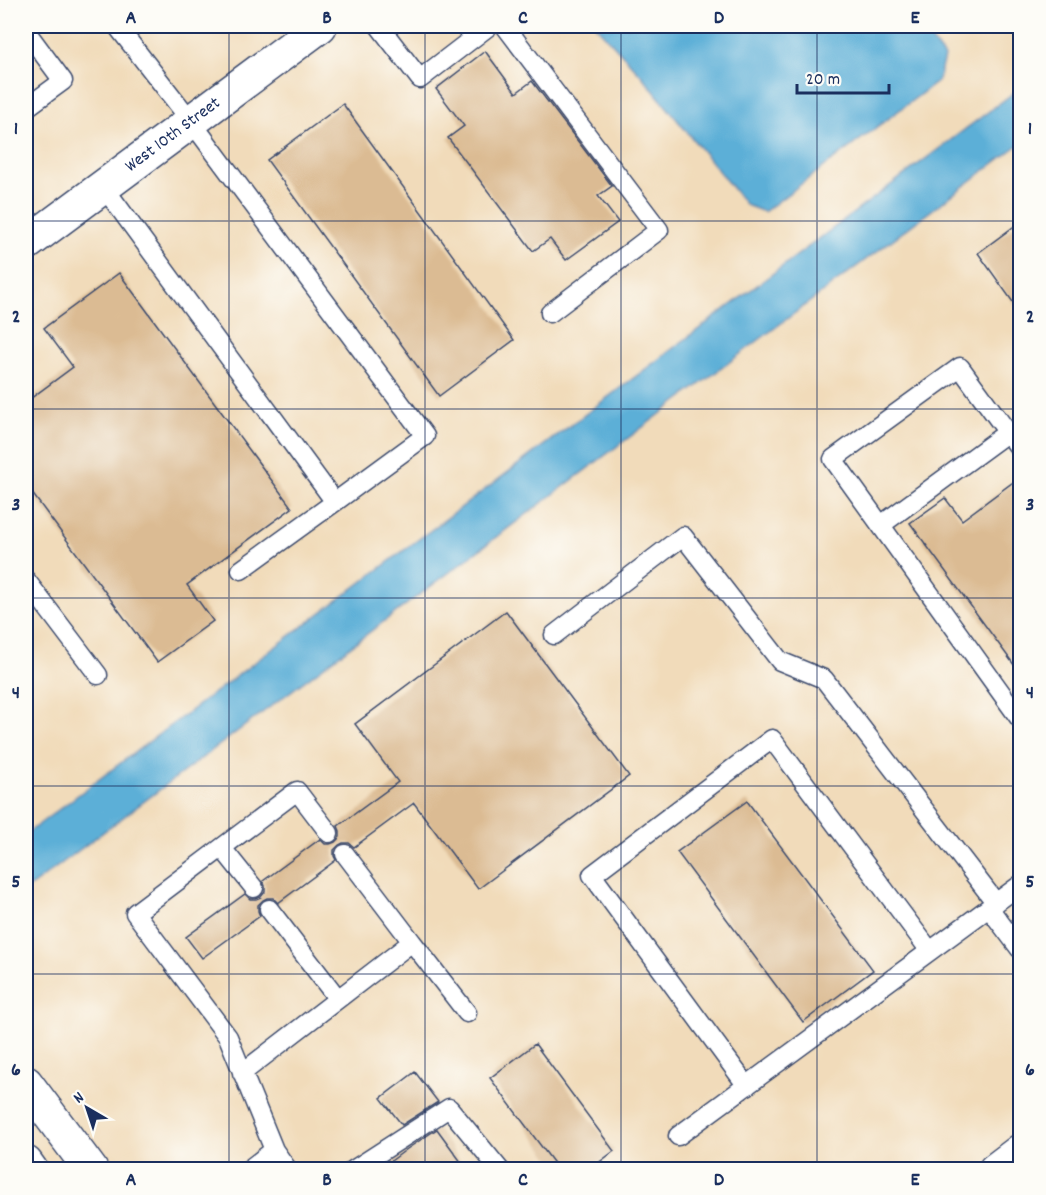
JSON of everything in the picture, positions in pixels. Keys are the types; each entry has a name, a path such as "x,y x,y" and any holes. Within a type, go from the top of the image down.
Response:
{"street":[{"name":"West 10th Street","path":"26,244 320,26"},
{"path":"26,1083 91,1170"},
{"path":"995,1170 1020,1151"},
{"path":"26,1163 31,1170"}],"lane":[{"path":"117,26 191,121 425,436 241,570"},
{"path":"379,26 420,79 489,26"},
{"path":"505,26 659,230 550,313"},
{"path":"26,31 63,81 26,108"},
{"path":"103,186 335,502"},
{"path":"1020,449 960,367 833,459 1020,719"},
{"path":"881,525 1008,432"},
{"path":"554,635 683,536 780,661 824,679 992,906 1020,949"},
{"path":"26,580 98,675"},
{"path":"747,1086 592,875 772,739 930,951"},
{"path":"288,1170 274,1150 228,1037 135,913 297,791 329,833"},
{"path":"222,848 254,888"},
{"path":"345,854 467,1013"},
{"path":"678,1136 1020,885"},
{"path":"269,909 338,999"},
{"path":"242,1073 412,942"},
{"path":"353,1170 449,1108 500,1170"},
{"path":"248,1170 274,1150"}],"water":[{"path":"596,26 921,26 944,57 938,81 764,212 746,205 641,75"},
{"path":"1020,88 1020,144 26,890 26,834"}],"building":[{"path":"485,51 516,93 532,81 612,186 598,196 618,222 566,260 550,239 533,251 448,138 464,126 436,89"},
{"path":"343,104 514,340 439,396 267,160"},
{"path":"1020,222 1020,312 978,253"},
{"path":"119,273 292,508 187,585 213,621 157,662 26,485 26,402 73,367 44,328"},
{"path":"1020,477 1020,673 910,523 945,498 962,520"},
{"path":"506,611 629,776 478,889 414,803 354,847 349,843 339,845 334,850 336,860 278,903 273,898 263,900 258,905 260,916 202,958 186,937 245,894 250,899 261,897 265,892 263,881 320,839 325,844 335,842 340,837 338,826 398,782 355,724"},
{"path":"747,801 873,970 803,1022 677,852"},
{"path":"535,1044 614,1151 589,1170 559,1170 490,1078"},
{"path":"415,1072 438,1102 402,1125 381,1098"},
{"path":"437,1129 467,1170 379,1170 407,1149"}]}
